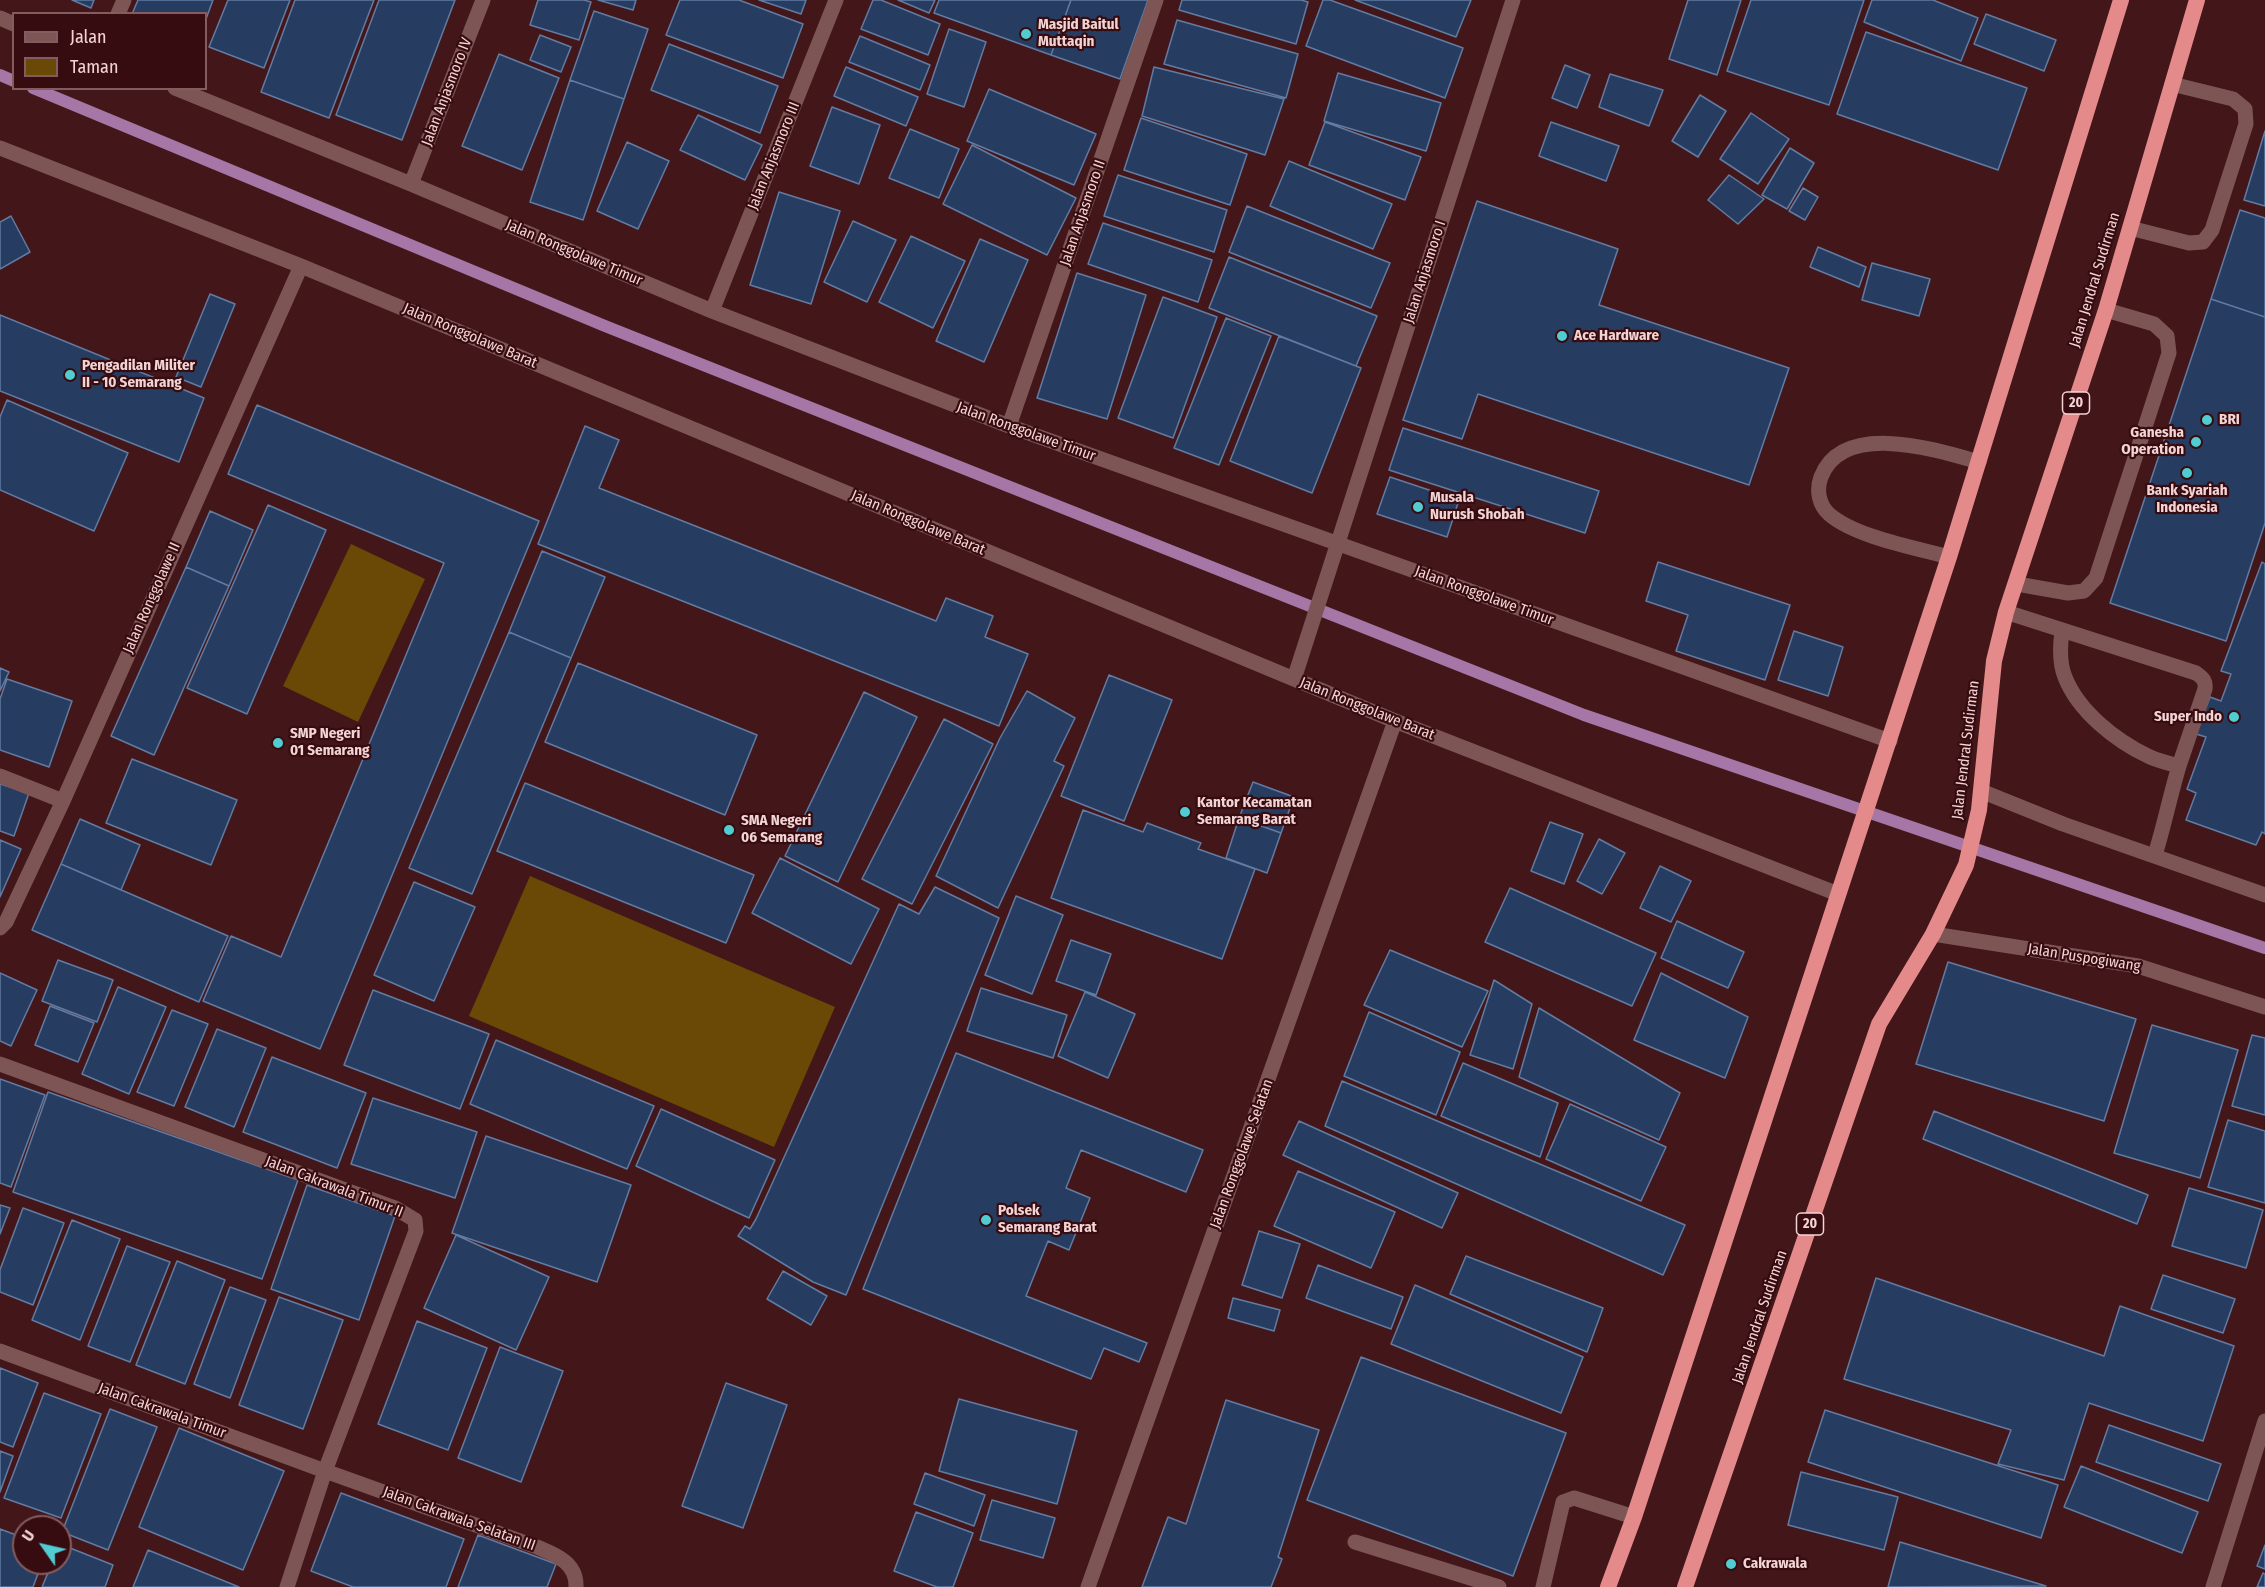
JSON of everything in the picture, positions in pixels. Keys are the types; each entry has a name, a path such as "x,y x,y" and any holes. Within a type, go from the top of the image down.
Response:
{"highway":[{"path":"1608,1587 1634,1517 1950,557 2121,0"},
{"name":"Jalan Jendral Sudirman","path":"1685,1587 1879,1024 1933,934 1966,865 1979,810 1994,661 2007,612 2106,310 2197,0"}],"street":[{"name":"Jalan Anjasmoro IV","path":"411,184 483,0"},
{"name":"Jalan Anjasmoro III","path":"712,311 836,0"},
{"name":"Jalan Anjasmoro II","path":"1009,426 1156,0"},
{"name":"Jalan Anjasmoro I","path":"1294,679 1513,0"},
{"path":"2130,228 2188,243 2203,242 2212,230 2246,124 2245,108 2233,99 2172,84"},
{"name":"Jalan Ronggolawe Timur","path":"180,90 411,184 712,311 1009,426 1890,741"},
{"name":"Jalan Ronggolawe Barat","path":"0,148 301,266 1395,721 1838,894"},
{"name":"Jalan Ronggolawe II","path":"0,928 6,922 63,801 301,266"},
{"path":"2017,584 2067,593 2084,591 2096,578 2169,353 2168,336 2154,324 2106,310"},
{"path":"1950,557 1876,537 1830,515 1821,504 1818,492 1820,479 1834,456 1866,444 1910,444 1979,462"},
{"path":"2007,612 2196,673 2206,683 2168,801 2166,820 2155,855"},
{"path":"2062,631 2060,650 2064,676 2086,710 2122,740 2149,756 2180,766"},
{"name":"Jalan Ronggolawe Selatan","path":"1088,1587 1395,721"},
{"path":"0,776 63,801"},
{"path":"1981,791 2063,824 2265,895"},
{"name":"Jalan Puspogiwang","path":"1933,934 2138,966 2265,1007"},
{"name":"Jalan Cakrawala Timur II","path":"0,1064 395,1208 416,1220 416,1231 325,1471"},
{"name":"Jalan Cakrawala Timur","path":"0,1351 325,1471"},
{"path":"2214,1587 2265,1421"},
{"path":"287,1587 325,1471"},
{"name":"Jalan Cakrawala Selatan III","path":"325,1471 555,1555 572,1569 576,1587"},
{"path":"1544,1587 1563,1502 1574,1498 1634,1517"},
{"path":"1355,1542 1499,1587"}],"green space":[{"path":"351,544 425,579 358,722 283,686"},
{"path":"530,876 835,1007 774,1147 469,1016"}],"building":[{"path":"72,0 94,0 91,8"},
{"path":"138,0 213,0 207,16 207,12 133,12"},
{"path":"228,0 290,0 264,68 209,47"},
{"path":"295,0 374,0 329,118 261,92"},
{"path":"379,0 455,0 402,140 336,115"},
{"path":"538,0 591,2 579,40 530,25"},
{"path":"598,0 636,0 633,10"},
{"path":"680,0 739,0 803,24 783,78 666,35"},
{"path":"759,0 806,0 801,14"},
{"path":"873,0 881,0 940,24 928,55 861,29"},
{"path":"898,0 935,0 929,13"},
{"name":"Masjid Baitul Muttaqin","path":"939,0 1071,0 1051,55 934,13"},
{"path":"1071,0 1148,0 1120,79 1051,55"},
{"path":"1182,0 1301,0 1308,2 1296,44 1179,10"},
{"path":"1323,0 1330,0 1463,48 1445,98 1306,46"},
{"path":"1355,0 1471,0 1456,37"},
{"path":"1688,0 1741,0 1717,75 1669,59"},
{"path":"1751,0 1864,0 1829,105 1727,71"},
{"path":"1872,0 1933,0 1978,18 1961,61 1864,22"},
{"path":"594,11 648,29 624,99 570,80"},
{"path":"1986,14 2056,40 2044,71 1974,44"},
{"path":"1177,20 1298,54 1286,98 1164,64"},
{"path":"949,29 986,42 964,107 927,94"},
{"path":"1866,32 2027,88 1998,170 1837,114"},
{"path":"540,35 571,47 561,72 530,60"},
{"path":"860,36 930,65 920,90 849,62"},
{"path":"669,44 778,86 760,133 651,90"},
{"path":"499,54 559,78 522,170 462,146"},
{"path":"1565,65 1590,75 1577,108 1552,98"},
{"path":"846,67 918,97 906,126 834,96"},
{"path":"1154,67 1284,99 1265,155 1142,116"},
{"path":"1338,73 1441,103 1426,151 1324,121"},
{"path":"1610,74 1663,90 1649,126 1599,107"},
{"path":"570,80 624,99 583,220 530,202"},
{"path":"989,89 1096,134 1074,185 967,141"},
{"path":"1700,95 1726,111 1698,157 1672,141"},
{"path":"832,107 880,125 859,184 810,166"},
{"path":"1751,113 1789,139 1758,184 1720,159"},
{"path":"698,115 762,145 745,180 680,150"},
{"path":"1141,118 1247,154 1230,205 1124,170"},
{"path":"1325,122 1421,157 1405,200 1309,165"},
{"path":"1551,122 1619,146 1606,181 1539,156"},
{"path":"910,129 959,149 939,198 889,178"},
{"path":"2265,131 2265,206 2244,200"},
{"path":"627,142 669,161 638,229 597,211"},
{"path":"972,145 1076,198 1047,255 943,204"},
{"path":"1790,148 1814,163 1787,209 1762,195"},
{"path":"1289,161 1392,204 1373,249 1270,206"},
{"path":"1118,175 1227,210 1214,252 1104,216"},
{"path":"1729,175 1764,199 1738,224 1708,200"},
{"path":"1803,188 1818,197 1805,220 1789,211"},
{"path":"779,192 840,211 811,304 750,285"},
{"name":"Ace Hardware","path":"1477,201 1618,249 1599,305 1789,368 1749,485 1478,394 1462,439 1403,420"},
{"path":"1247,206 1390,263 1371,308 1229,252"},
{"path":"2240,210 2265,218 2265,317 2211,299"},
{"path":"11,216 30,252 0,269 0,222"},
{"path":"853,221 896,240 867,302 824,282"},
{"path":"1103,223 1212,260 1198,302 1088,264"},
{"path":"911,236 965,261 933,328 879,302"},
{"path":"980,239 1028,260 984,362 936,341"},
{"path":"1818,247 1866,267 1859,287 1810,267"},
{"path":"1229,257 1377,316 1356,366 1209,308"},
{"path":"1872,263 1930,279 1919,316 1862,300"},
{"path":"1077,273 1146,295 1107,419 1037,398"},
{"path":"210,294 235,304 201,387 176,377"},
{"path":"1163,297 1217,317 1173,438 1118,418"},
{"path":"2211,299 2265,317 2265,523 2226,641 2110,603"},
{"path":"0,315 204,398 179,462 0,391"},
{"path":"1226,318 1271,336 1219,465 1174,448"},
{"path":"1279,336 1361,368 1312,493 1230,461"},
{"path":"7,400 128,453 94,531 0,490 0,417"},
{"path":"257,405 539,521 320,1049 203,1001 231,936 281,957 444,563 228,474"},
{"path":"585,426 619,440 599,488 936,621 946,598 993,616 985,637 1028,654 999,726 538,544"},
{"path":"1403,428 1599,491 1585,533 1389,470"},
{"name":"Musala Nurush Shobah","path":"1390,477 1459,500 1447,537 1377,514"},
{"path":"268,505 326,530 247,714 187,688"},
{"path":"210,511 253,530 229,586 186,567"},
{"path":"542,551 605,577 571,658 509,632"},
{"path":"1658,562 1790,605 1765,680 1676,651 1688,615 1646,601"},
{"name":"Super Indo","path":"2262,562 2265,564 2265,834 2262,832 2256,845 2186,820 2196,793 2187,789 2206,737 2196,734 2210,697 2221,701 2231,674 2221,671"},
{"path":"186,567 229,586 154,755 111,736"},
{"path":"1794,631 1843,647 1828,696 1778,680"},
{"path":"509,632 571,658 472,894 409,868"},
{"path":"578,663 757,735 725,815 545,742"},
{"path":"0,668 9,672 0,691"},
{"path":"1109,675 1172,700 1124,821 1061,796"},
{"path":"7,679 72,701 49,767 0,750 0,699"},
{"path":"1027,691 1075,718 1054,761 1064,766 998,908 936,876 1000,738"},
{"path":"864,692 917,717 838,882 785,856"},
{"path":"944,719 993,744 912,904 862,879"},
{"path":"132,759 237,800 211,865 106,823"},
{"path":"1253,782 1294,797 1281,833 1239,818"},
{"path":"525,783 754,875 726,943 497,851"},
{"path":"0,784 29,793 14,836 0,831"},
{"path":"1083,810 1143,832 1147,823 1201,843 1198,849 1255,869 1222,959 1051,898"},
{"path":"1239,818 1281,833 1267,873 1226,858"},
{"path":"80,819 140,845 121,890 61,864"},
{"path":"1550,822 1583,834 1564,884 1531,871"},
{"path":"1599,839 1625,853 1602,894 1577,881"},
{"path":"0,840 21,849 0,897"},
{"path":"780,858 879,909 851,964 752,913"},
{"path":"61,864 228,936 199,1002 32,930"},
{"path":"1660,866 1691,881 1671,922 1640,908"},
{"path":"414,882 475,907 434,1001 374,975"},
{"path":"935,887 999,918 846,1295 813,1282 738,1236 745,1226 750,1229 756,1219 899,904 919,914"},
{"path":"1510,888 1656,953 1632,1006 1485,942"},
{"path":"1016,896 1063,915 1032,994 985,975"},
{"path":"1677,921 1744,952 1728,988 1661,958"},
{"path":"1071,940 1111,954 1096,995 1056,981"},
{"path":"1390,950 1488,991 1462,1047 1364,1005"},
{"path":"58,960 113,980 97,1022 42,1001"},
{"path":"1948,962 2136,1019 2104,1121 1916,1064"},
{"path":"0,973 37,990 11,1046 0,1041"},
{"path":"1661,973 1748,1017 1725,1078 1634,1040"},
{"path":"1494,980 1532,1004 1513,1069 1470,1055"},
{"path":"118,987 166,1007 129,1094 82,1074"},
{"path":"981,988 1067,1015 1053,1058 967,1031"},
{"path":"373,990 489,1034 460,1109 344,1065"},
{"path":"1085,992 1135,1014 1108,1078 1058,1056"},
{"path":"50,1006 94,1023 78,1062 35,1045"},
{"path":"1539,1008 1680,1093 1659,1140 1519,1077"},
{"path":"172,1010 208,1024 174,1106 137,1092"},
{"path":"1369,1012 1460,1052 1436,1115 1344,1076"},
{"path":"2152,1025 2238,1050 2200,1178 2114,1153"},
{"path":"217,1029 266,1048 234,1127 185,1107"},
{"path":"2252,1035 2265,1038 2265,1115 2232,1106"},
{"path":"496,1040 654,1106 627,1169 470,1104"},
{"name":"Polsek Semarang Barat","path":"956,1053 1203,1150 1186,1192 1081,1150 1066,1188 1090,1198 1069,1250 1048,1241 1026,1296 1147,1343 1139,1362 1104,1348 1091,1379 863,1289"},
{"path":"272,1057 366,1093 337,1168 243,1132"},
{"path":"1463,1063 1558,1103 1540,1157 1441,1116"},
{"path":"0,1079 45,1095 11,1187 0,1183"},
{"path":"1342,1081 1685,1225 1663,1275 1325,1126"},
{"path":"48,1092 298,1180 262,1279 13,1192"},
{"path":"373,1098 477,1132 455,1198 351,1164"},
{"path":"1570,1104 1666,1147 1641,1201 1546,1159"},
{"path":"661,1109 775,1160 749,1218 636,1166"},
{"path":"1934,1111 2148,1195 2137,1224 1923,1139"},
{"path":"2228,1120 2265,1131 2265,1203 2208,1187"},
{"path":"1299,1121 1458,1193 1442,1228 1283,1155"},
{"path":"486,1136 631,1185 597,1282 452,1233"},
{"path":"1298,1171 1395,1212 1371,1268 1274,1226"},
{"path":"307,1185 395,1216 359,1320 271,1289"},
{"path":"2189,1188 2263,1210 2246,1268 2172,1246"},
{"path":"0,1205 10,1208 0,1234"},
{"path":"23,1208 64,1223 33,1305 0,1292 0,1270"},
{"path":"72,1220 120,1239 80,1340 32,1320"},
{"path":"1259,1231 1300,1244 1282,1298 1242,1285"},
{"path":"456,1235 549,1277 516,1350 424,1308"},
{"path":"127,1246 170,1262 130,1362 88,1346"},
{"path":"1466,1256 1603,1308 1587,1352 1450,1294"},
{"path":"177,1261 225,1280 185,1384 136,1365"},
{"path":"1318,1265 1403,1297 1391,1329 1306,1298"},
{"path":"783,1271 827,1296 811,1325 767,1299"},
{"path":"2163,1275 2235,1299 2223,1333 2151,1309"},
{"path":"1876,1278 2104,1356 2120,1306 2234,1346 2203,1441 2089,1403 2064,1480 1998,1464 2011,1430 1844,1379"},
{"path":"1415,1285 1583,1357 1561,1413 1391,1344"},
{"path":"230,1287 266,1300 230,1398 194,1384"},
{"path":"279,1297 343,1320 303,1429 239,1405"},
{"path":"1233,1298 1280,1310 1274,1331 1228,1318"},
{"path":"417,1321 487,1348 448,1450 378,1424"},
{"path":"500,1347 563,1371 521,1482 458,1458"},
{"path":"1361,1357 1566,1433 1513,1576 1307,1500"},
{"path":"0,1368 38,1383 13,1447 0,1442"},
{"path":"726,1383 787,1405 743,1528 682,1506"},
{"path":"44,1393 101,1414 62,1515 52,1515 4,1498"},
{"path":"959,1399 1077,1431 1057,1504 939,1471"},
{"path":"1226,1400 1319,1430 1278,1557 1282,1559 1271,1587 1142,1587 1168,1517 1186,1524"},
{"path":"110,1409 157,1427 108,1550 72,1536 72,1515 69,1515"},
{"path":"1825,1410 2058,1485 2041,1538 1808,1462"},
{"path":"2109,1425 2221,1464 2208,1501 2096,1462"},
{"path":"179,1428 284,1471 243,1570 139,1527"},
{"path":"0,1451 13,1456 0,1492"},
{"path":"2081,1466 2198,1512 2182,1553 2064,1507"},
{"path":"1801,1472 1898,1497 1884,1550 1788,1525"},
{"path":"925,1473 985,1495 974,1526 914,1504"},
{"path":"341,1493 464,1539 446,1587 353,1587 311,1571"},
{"path":"992,1500 1055,1518 1043,1558 980,1540"},
{"path":"916,1512 973,1533 953,1587 937,1587 894,1571"},
{"path":"0,1529 12,1534 12,1575 38,1575 33,1587 0,1587"},
{"path":"478,1535 556,1564 547,1587 458,1587"},
{"path":"1900,1542 2046,1586 1888,1587"},
{"path":"2265,1545 2265,1569 2257,1566"},
{"path":"72,1549 113,1565 105,1587 42,1587 47,1575 72,1575"},
{"path":"148,1550 239,1587 133,1587"},
{"path":"2263,1573 2265,1574 2265,1587 2257,1587"}],"waterway":[{"path":"0,75 12,80"},
{"path":"38,90 605,326 1584,715 2265,948"}],"place":[{"name":"Masjid Baitul Muttaqin","path":"1026,34"},
{"name":"Ace Hardware","path":"1562,336"},
{"name":"Pengadilan Militer II - 10 Semarang","path":"70,375"},
{"name":"BRI","path":"2207,420"},
{"name":"Ganesha Operation","path":"2196,442"},
{"name":"Bank Syariah Indonesia","path":"2187,473"},
{"name":"Musala Nurush Shobah","path":"1418,507"},
{"name":"Super Indo","path":"2234,717"},
{"name":"SMP Negeri 01 Semarang","path":"278,743"},
{"name":"Kantor Kecamatan Semarang Barat","path":"1185,812"},
{"name":"SMA Negeri 06 Semarang","path":"729,830"},
{"name":"Polsek Semarang Barat","path":"986,1220"},
{"name":"Cakrawala","path":"1731,1564"}]}
